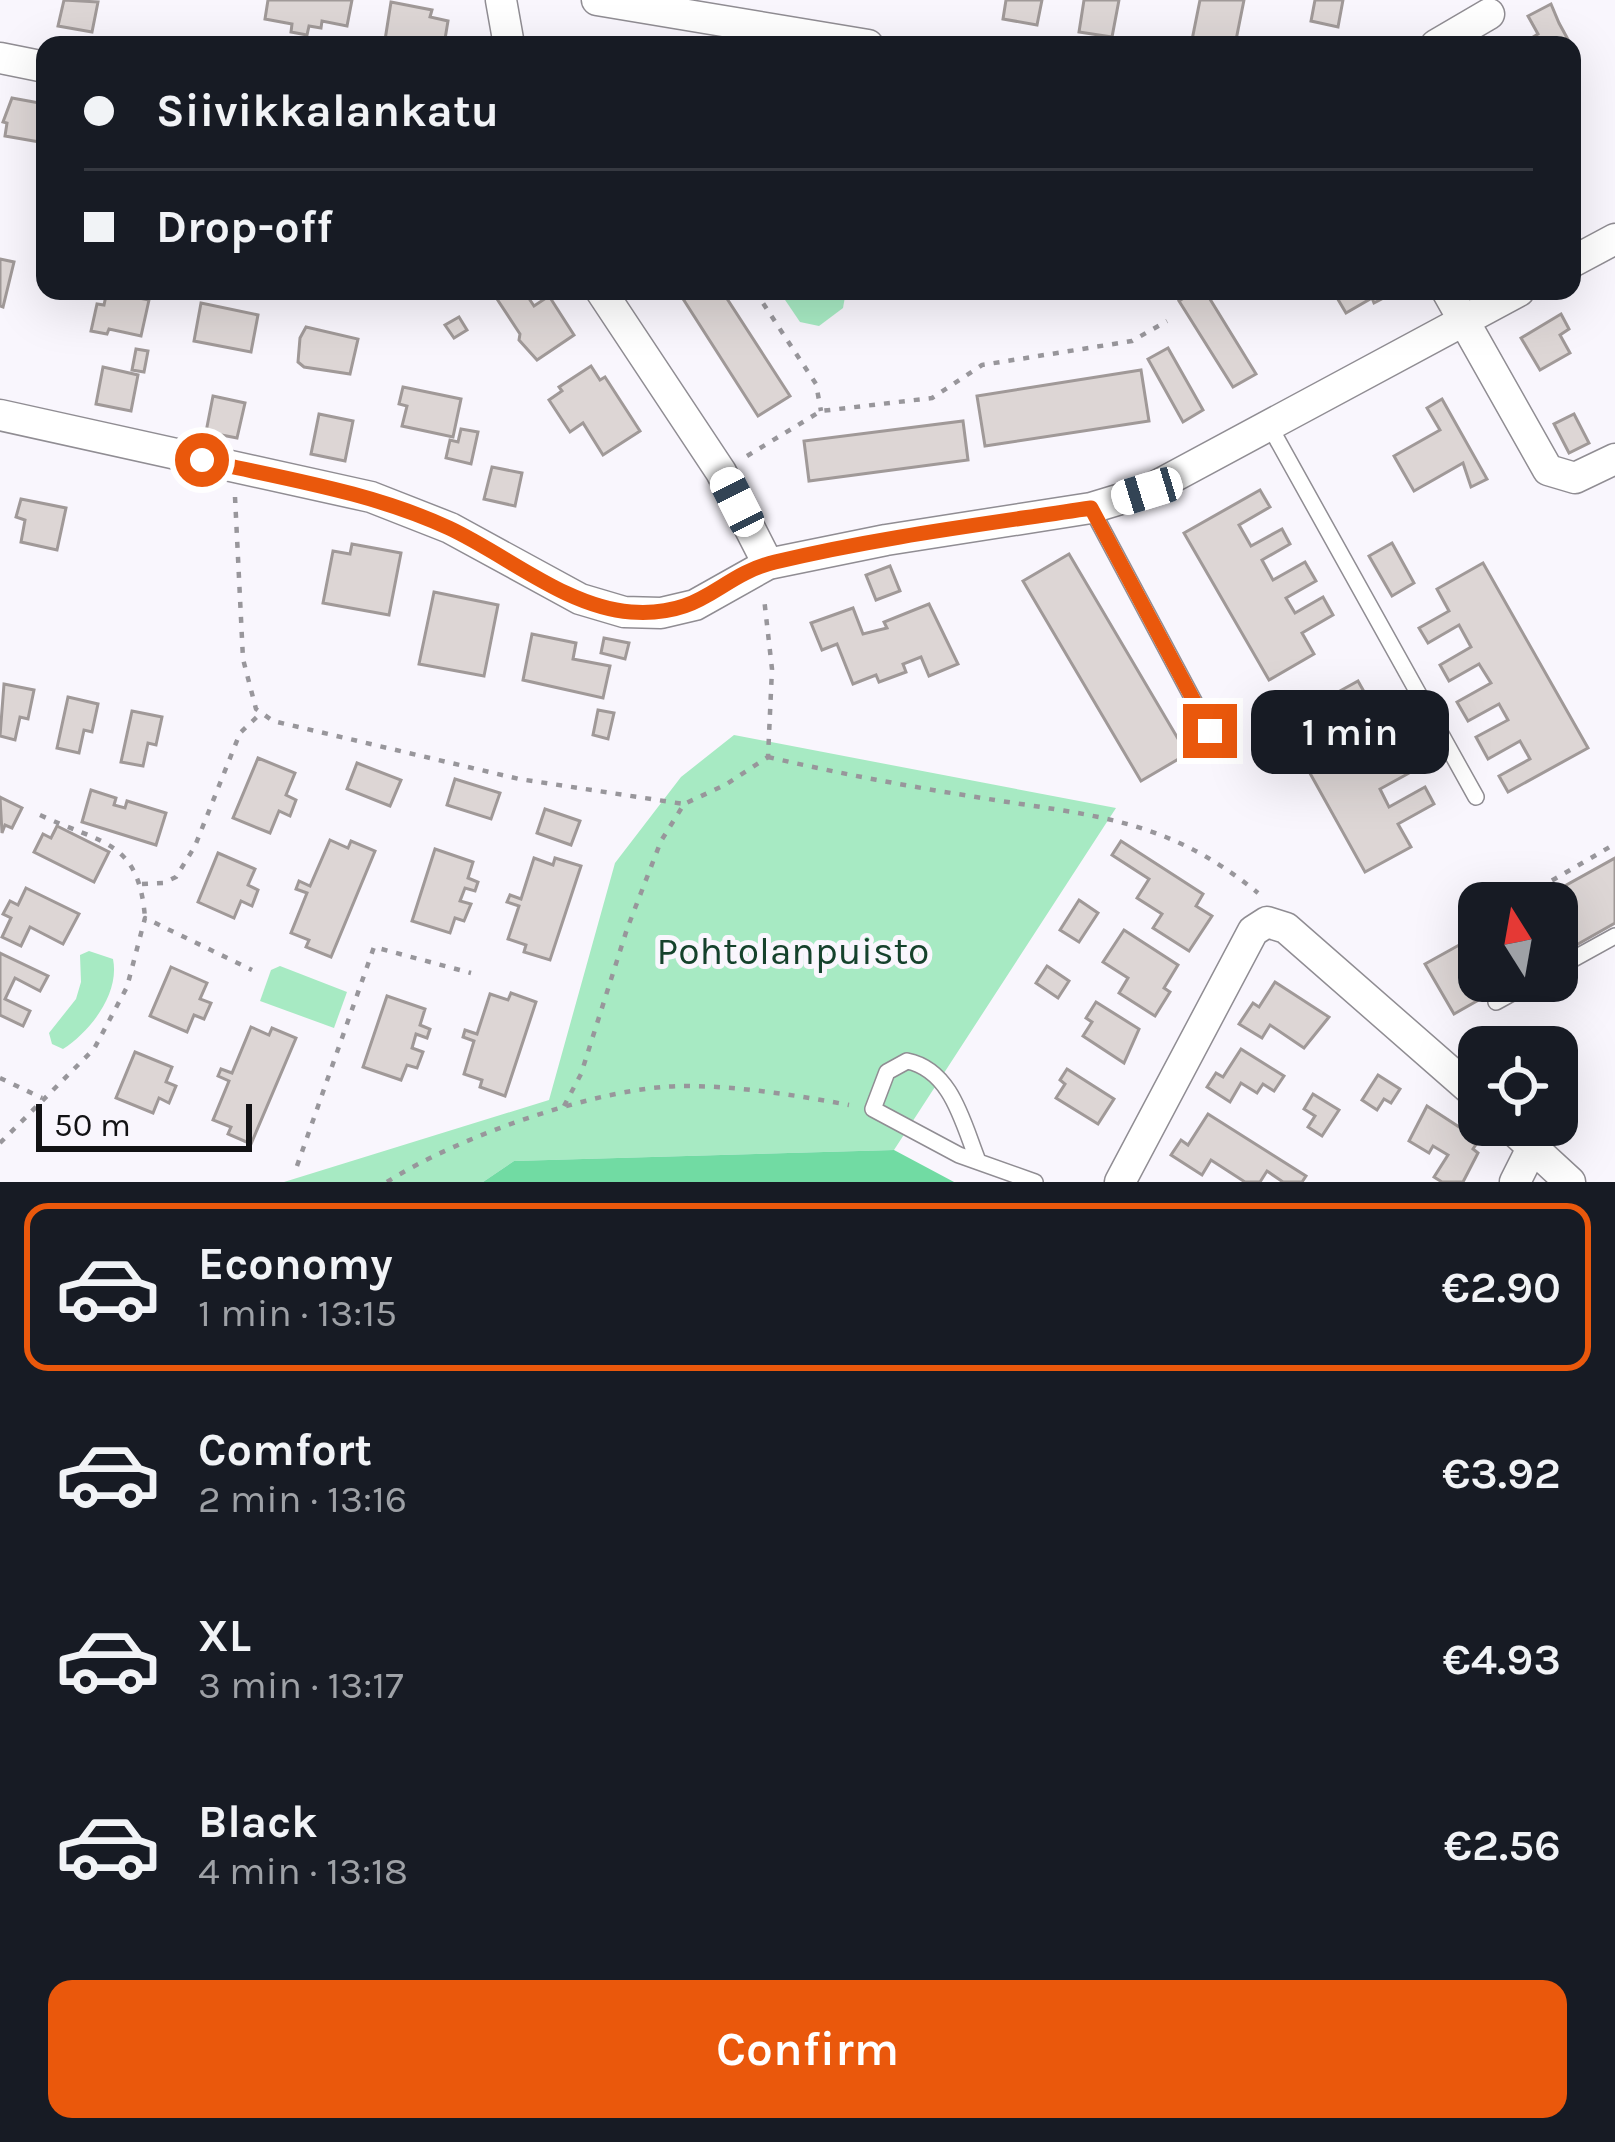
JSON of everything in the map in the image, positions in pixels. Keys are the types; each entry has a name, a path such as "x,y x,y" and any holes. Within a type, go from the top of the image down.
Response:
{"street":[{"path":"502,0 508,36"},
{"path":"598,0 814,36"},
{"path":"1451,36 1489,14"},
{"path":"0,58 36,65"},
{"path":"1581,257 1615,239"},
{"path":"607,300 721,472 768,564"},
{"path":"1452,300 1547,470 1575,478 1615,459"},
{"path":"0,415 370,497 450,528 580,599 624,612 662,613 694,605 768,564 1091,508 1147,491 1502,300"},
{"path":"1120,1182 1252,931 1268,922 1286,928 1458,1079"},
{"path":"1515,1182 1532,1148 1570,1182"}],"lane":[{"path":"1269,425 1476,797"},
{"path":"1091,508 1210,731"},
{"path":"1578,956 1615,936"},
{"path":"978,1161 950,1091 921,1064 908,1061 887,1072 873,1109 919,1136 978,1161 1035,1182"}],"path":[{"path":"761,300 816,384 821,411"},
{"path":"721,472 821,411 932,398 982,365 1132,341 1167,321"},
{"path":"233,467 243,659 256,709 273,721 520,779 684,804"},
{"path":"768,564 764,598 773,702 768,758"},
{"path":"142,884 176,877 194,846 240,733 261,712"},
{"path":"564,1106 581,1074 627,929 662,841 684,804 768,758 857,778 1137,824 1198,850 1258,892 1268,922"},
{"path":"0,1143 94,1048 127,986 145,918 142,884 127,856 40,814"},
{"path":"1549,882 1615,844"},
{"path":"145,918 252,970"},
{"path":"297,1166 374,947 471,973"},
{"path":"0,1078 42,1098"},
{"path":"388,1182 421,1161 564,1106 678,1086 728,1087 873,1109"}],"green space":[{"path":"785,300 844,300 843,308 819,326 800,322"},
{"name":"Pohtolanpuisto","path":"734,735 1116,808 894,1150 514,1161 483,1182 284,1182 549,1100 615,863 681,777"},
{"path":"89,951 113,959 112,985 93,1022 63,1049 52,1044 49,1033 76,999 80,955"},
{"path":"280,966 347,992 334,1028 260,1001 271,970"},
{"path":"894,1150 954,1182 483,1182 514,1161"}],"building":[{"path":"64,0 98,2 92,32 58,26"},
{"path":"268,0 352,0 347,26 322,21 321,28 309,26 307,35 291,32 292,24 265,19"},
{"path":"1006,0 1042,0 1037,25 1003,19"},
{"path":"1084,0 1119,0 1112,36 1079,32"},
{"path":"1200,0 1244,0 1237,36 1193,36"},
{"path":"1315,0 1343,0 1338,27 1311,21"},
{"path":"391,2 432,10 430,17 448,21 446,36 386,36"},
{"path":"1551,4 1566,36 1535,36 1538,34 1528,16"},
{"path":"12,98 36,102 36,141 5,136 7,123 3,122"},
{"path":"0,259 14,262 3,307 0,306"},
{"path":"105,300 149,300 141,336 109,329 107,334 91,331 97,304 104,305"},
{"path":"498,300 530,300 534,306 552,300 574,335 537,360 519,340 520,334"},
{"path":"684,300 728,300 790,396 758,416"},
{"path":"1211,300 1256,374 1233,387 1179,301"},
{"path":"1338,300 1369,300 1346,313"},
{"path":"201,303 258,315 251,352 194,341"},
{"path":"1561,314 1569,329 1560,335 1570,353 1540,370 1521,338"},
{"path":"459,317 467,330 454,338 445,325"},
{"path":"306,327 358,339 350,374 298,362"},
{"path":"1168,348 1203,410 1183,422 1148,359"},
{"path":"136,349 148,351 144,372 132,370"},
{"path":"591,366 600,380 605,377 640,431 603,455 583,423 570,432 549,400 562,391 559,387"},
{"path":"103,367 138,375 131,411 96,404"},
{"path":"1141,370 1149,421 985,446 977,396"},
{"path":"403,387 461,399 453,437 402,426 407,406 399,404"},
{"path":"213,396 245,403 237,438 206,432"},
{"path":"1442,399 1487,479 1471,487 1463,463 1414,491 1394,456 1440,430 1427,408"},
{"path":"319,414 353,421 345,461 311,454"},
{"path":"1574,414 1589,443 1569,453 1554,424"},
{"path":"963,421 968,460 809,481 804,441"},
{"path":"461,429 478,432 471,464 446,458 450,440 458,442"},
{"path":"492,467 522,473 515,506 484,499"},
{"path":"1260,490 1270,507 1239,525 1251,546 1282,529 1290,544 1262,560 1273,580 1305,562 1316,581 1286,598 1295,613 1323,597 1333,615 1302,633 1314,654 1269,680 1184,533"},
{"path":"21,499 66,508 57,550 21,542 25,520 16,517"},
{"path":"1392,543 1414,583 1392,596 1369,556"},
{"path":"352,544 401,553 389,615 323,603 333,551 350,554"},
{"path":"1069,554 1187,754 1141,781 1023,581"},
{"path":"1483,563 1588,748 1508,792 1499,776 1530,759 1520,741 1488,759 1476,737 1508,720 1499,704 1468,721 1457,702 1491,683 1479,664 1449,681 1440,665 1471,647 1459,625 1428,643 1419,628 1449,611 1437,589"},
{"path":"890,566 900,591 876,600 866,575"},
{"path":"434,592 498,605 484,676 419,664"},
{"path":"929,604 958,664 929,676 921,657 903,664 906,672 879,682 876,675 853,684 837,644 822,650 811,623 853,608 863,634 887,628 884,622"},
{"path":"532,634 576,643 573,659 610,666 603,698 523,680"},
{"path":"604,638 629,643 625,659 601,653"},
{"path":"1358,681 1367,697 1336,714 1347,736 1379,718 1388,735 1358,752 1368,772 1401,754 1411,772 1380,789 1389,807 1425,787 1434,804 1398,824 1411,847 1365,872 1282,723"},
{"path":"4,684 34,690 28,719 20,717 15,740 0,736"},
{"path":"68,697 98,704 92,732 84,730 79,753 57,748"},
{"path":"598,710 614,713 608,739 593,735"},
{"path":"132,711 162,717 156,745 148,743 143,766 121,762"},
{"path":"258,758 295,773 286,795 296,800 290,816 279,811 270,833 233,818"},
{"path":"357,763 401,780 390,806 347,789"},
{"path":"455,779 500,793 491,819 447,805"},
{"path":"91,790 116,798 114,805 125,808 127,801 166,813 156,845 82,822"},
{"path":"0,797 22,808 12,828 5,825 2,833"},
{"path":"545,809 580,821 571,845 537,833"},
{"path":"57,826 109,852 94,882 34,852 43,834 51,838"},
{"path":"330,840 348,848 351,841 375,851 331,957 306,947 309,940 291,933 307,893 296,889 299,881 310,886"},
{"path":"1121,841 1203,894 1196,906 1212,916 1189,951 1153,928 1162,914 1137,898 1149,879 1112,855"},
{"path":"435,849 473,862 468,878 478,882 475,891 465,888 460,901 471,904 464,921 455,918 450,933 412,921"},
{"path":"218,853 255,869 248,885 258,890 252,906 241,901 234,918 198,902"},
{"path":"534,858 553,865 555,858 581,866 550,960 524,952 526,945 508,939 519,906 507,902 510,895 521,899"},
{"path":"1615,858 1615,923 1578,944 1578,882 1572,882"},
{"path":"26,888 79,914 63,944 30,927 21,946 2,937 11,918 3,914 10,901 18,905"},
{"path":"1079,900 1098,913 1079,942 1060,930"},
{"path":"1124,930 1178,965 1164,988 1170,992 1155,1016 1119,993 1128,978 1103,962"},
{"path":"1458,946 1458,1002 1475,1002 1454,1014 1425,964"},
{"path":"0,953 48,976 40,991 15,978 5,999 30,1011 23,1026 0,1015"},
{"path":"1047,966 1069,981 1058,998 1036,983"},
{"path":"171,967 207,983 200,999 211,1003 204,1019 194,1015 187,1032 150,1016"},
{"path":"1275,982 1329,1017 1304,1048 1270,1025 1262,1038 1239,1024 1253,1003 1259,1007"},
{"path":"511,993 536,1002 505,1096 480,1087 482,1080 464,1074 474,1041 463,1037 465,1030 477,1034 490,994 508,1000"},
{"path":"387,996 425,1009 420,1025 430,1029 427,1038 416,1034 412,1048 423,1052 417,1068 407,1065 401,1080 363,1067"},
{"path":"1096,1002 1139,1029 1124,1063 1083,1036 1092,1022 1086,1018"},
{"path":"251,1027 269,1035 272,1028 296,1038 251,1144 228,1134 231,1127 213,1120 229,1081 218,1076 221,1069 232,1073"},
{"path":"1241,1049 1284,1076 1274,1091 1263,1084 1257,1093 1241,1083 1230,1102 1207,1087 1216,1073 1223,1077"},
{"path":"135,1052 172,1067 166,1082 176,1086 169,1103 159,1098 153,1113 116,1098"},
{"path":"1067,1069 1114,1099 1098,1124 1056,1098"},
{"path":"1378,1075 1400,1089 1391,1103 1384,1099 1377,1110 1362,1100"},
{"path":"1313,1094 1339,1110 1322,1136 1308,1127 1315,1116 1304,1109"},
{"path":"1427,1106 1458,1126 1458,1146 1475,1146 1478,1153 1463,1182 1442,1182 1434,1177 1448,1155 1433,1146 1429,1153 1409,1141"},
{"path":"1208,1114 1306,1176 1302,1182 1283,1182 1267,1171 1260,1182 1245,1182 1211,1160 1202,1175 1171,1155 1181,1140 1188,1145"}],"route":[{"path":"202,460 370,497 450,528 580,599 624,612 662,613 694,605 768,564 1091,508 1210,731"}]}
